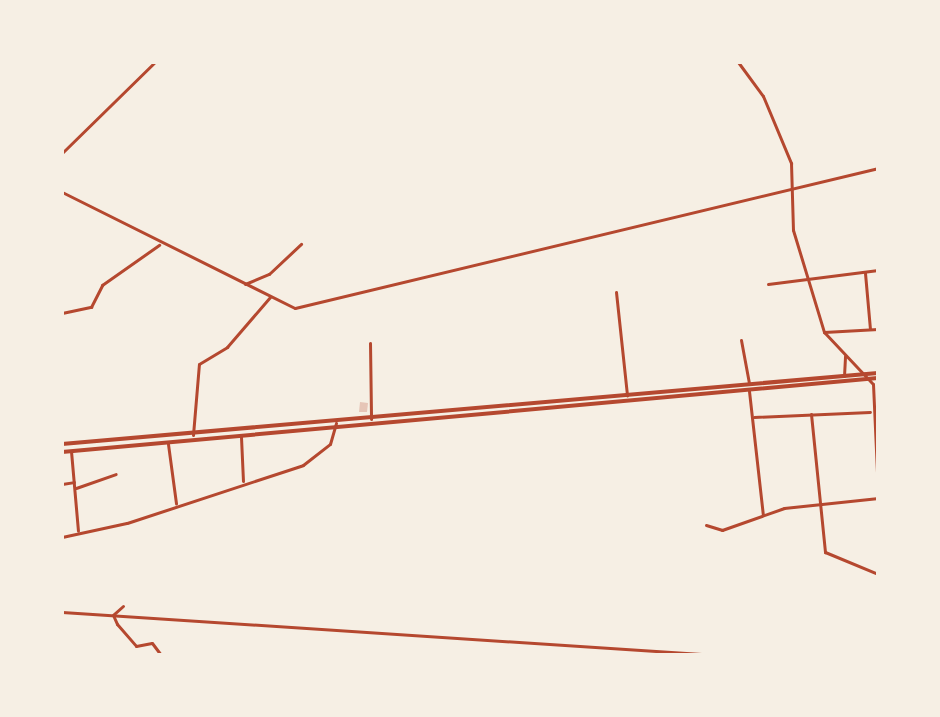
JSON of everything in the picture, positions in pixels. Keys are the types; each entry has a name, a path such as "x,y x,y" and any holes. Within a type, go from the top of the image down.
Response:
{"main road":[{"path":"62,452 878,376"},
{"path":"62,444 335,426 371,419 749,386"}],"street":[{"path":"62,153 155,62"},
{"path":"706,525 722,530 763,515 819,503 878,496 868,376 824,332 793,230 791,163 763,96 738,62"},
{"path":"62,192 160,244 295,308 878,168"},
{"path":"62,313 91,307 102,285 160,244"},
{"path":"245,284 269,274 301,244"},
{"path":"768,284 807,276 878,270"},
{"path":"865,271 870,329"},
{"path":"616,292 627,395"},
{"path":"193,435 199,364 227,347 270,297"},
{"path":"824,332 878,329"},
{"path":"741,340 763,515"},
{"path":"370,343 371,419"},
{"path":"844,377 845,356"},
{"path":"753,418 870,412"},
{"path":"811,414 825,552 878,574"},
{"path":"62,537 303,465 330,444 335,426"},
{"path":"241,437 243,481"},
{"path":"168,444 176,505"},
{"path":"71,451 78,531"},
{"path":"76,488 116,474"},
{"path":"62,484 74,482"},
{"path":"113,615 123,606"},
{"path":"62,612 717,655"},
{"path":"113,615 136,646 152,643 161,655"}],"building":[{"path":"360,402 368,403 367,412 359,412"}],"waterway":[{"path":"876,421 877,410"}]}
